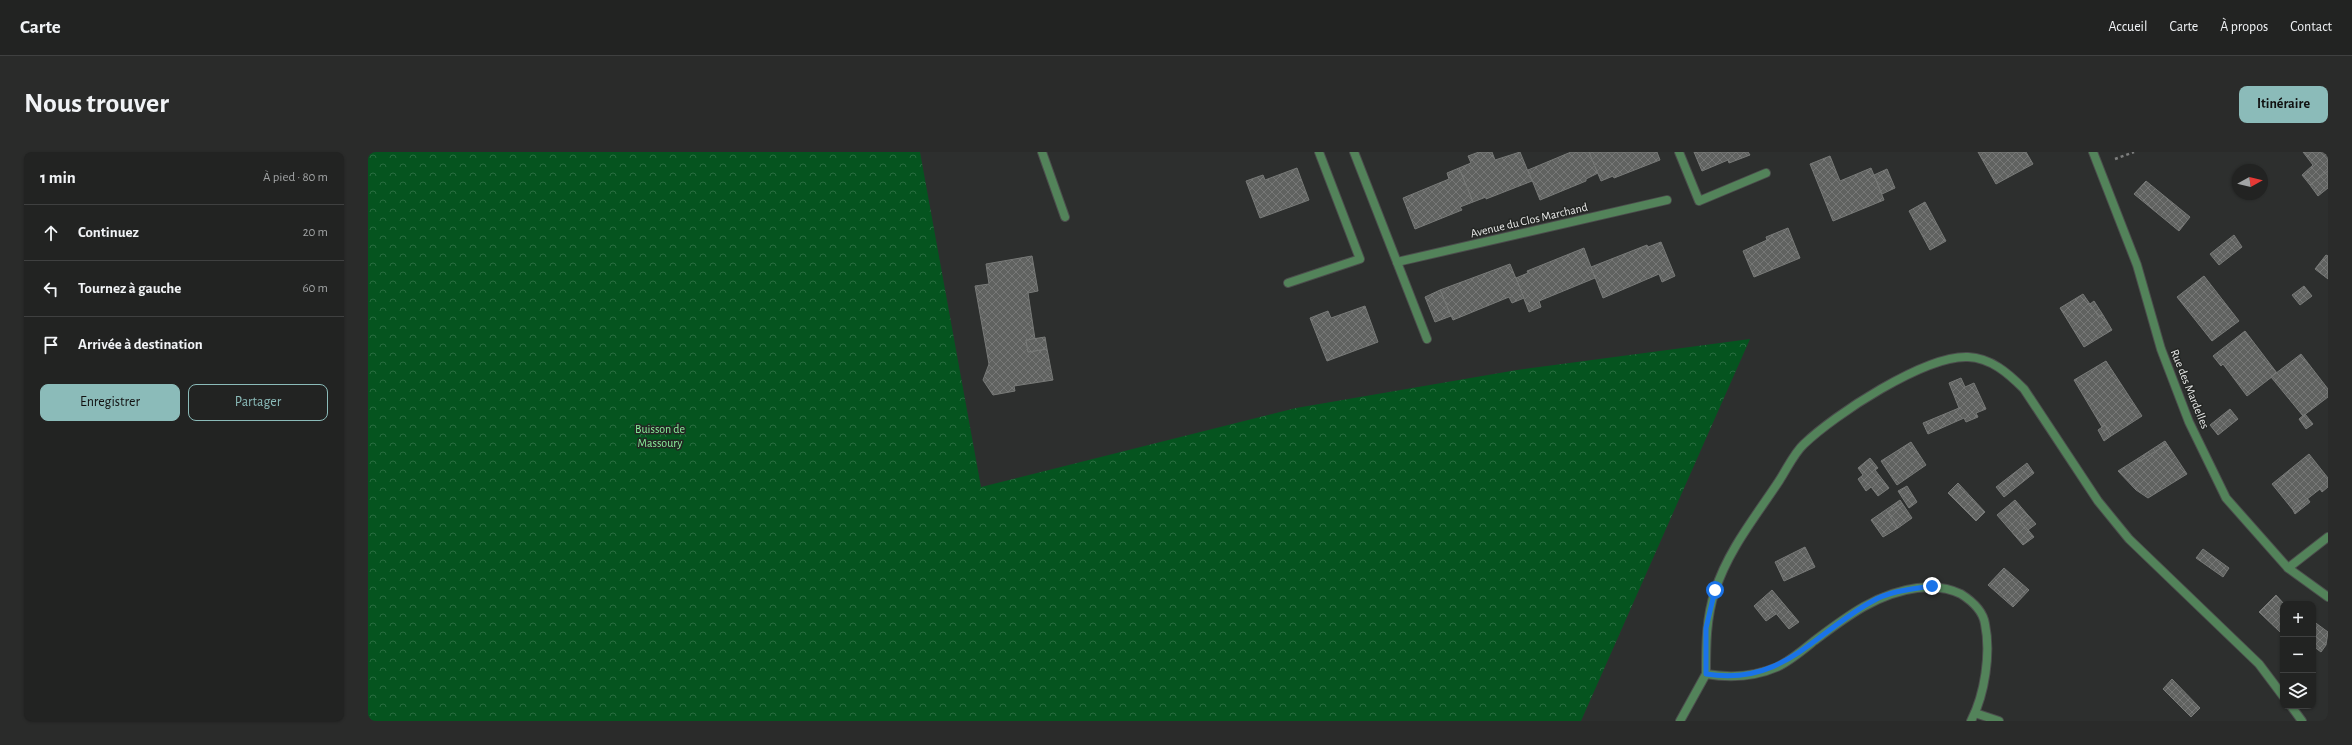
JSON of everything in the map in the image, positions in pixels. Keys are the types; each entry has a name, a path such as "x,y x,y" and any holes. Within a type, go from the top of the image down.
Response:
{"street":[{"path":"1042,152 1065,217"},
{"path":"1288,282 1360,259 1352,234 1319,152"},
{"path":"1354,152 1426,339"},
{"path":"1679,152 1700,201 1766,173"},
{"name":"Rue des Mardelles","path":"2093,152 2137,265 2161,349 2189,422 2226,498 2288,568 2328,596"},
{"name":"Avenue du Clos Marchand","path":"1397,262 1667,200"},
{"path":"1680,721 1706,674 1706,628 1715,590 1733,550 1803,444 1839,414 1879,389 1920,370 1942,362 1967,357 1990,362 2009,373 2024,389 2098,501 2129,539 2258,664 2280,692"},
{"path":"2288,568 2328,537"},
{"path":"1706,674 1728,678 1750,675 1777,667 1872,601 1901,590 1932,586 1953,590 1972,601 1984,618 1988,639 1984,677 1972,721"},
{"path":"2293,709 2302,721"},
{"path":"1975,713 1999,721"}],"green space":[{"name":"Buisson de Massoury","path":"368,152 920,152 981,487 1296,408 1517,370 1750,339 1581,721 368,721"}],"building":[{"path":"1479,152 1492,152 1495,160 1520,152 1532,181 1486,199 1486,197 1473,202 1459,168 1471,163 1468,156"},
{"path":"1571,152 1589,152 1598,173 1586,179 1586,181 1540,200 1528,170"},
{"path":"1589,152 1657,152 1660,160 1614,178 1613,176 1601,181"},
{"path":"1694,152 1748,152 1750,155 1729,163 1728,160 1702,171"},
{"path":"1978,152 2026,152 2033,164 1996,184"},
{"path":"2303,152 2328,152 2328,171 2310,185 2302,175 2313,165"},
{"path":"1830,156 1840,181 1871,168 1884,200 1833,221 1810,164"},
{"path":"1297,168 1309,200 1260,218 1246,181 1263,175 1265,180"},
{"path":"1459,168 1473,202 1460,207 1462,210 1415,229 1403,198 1449,179 1447,173"},
{"path":"1887,169 1895,188 1882,194 1874,175"},
{"path":"2328,171 2328,188 2318,196 2310,185"},
{"path":"2146,181 2190,217 2179,231 2134,194"},
{"path":"1925,202 1946,241 1930,250 1909,211"},
{"path":"1788,228 1800,258 1754,277 1743,251 1767,240 1766,237"},
{"path":"2234,235 2242,247 2219,265 2210,254"},
{"path":"1661,242 1675,276 1662,282 1659,274 1603,298 1591,267 1647,245 1648,247"},
{"path":"1584,248 1595,278 1539,301 1541,307 1529,312 1516,278 1528,273 1527,271"},
{"path":"2326,255 2328,256 2328,279 2315,269"},
{"path":"1032,256 1038,291 1028,293 1035,339 1026,340 1028,352 1047,349 1053,380 1014,386 1015,391 993,395 983,380 989,364 975,286 989,284 986,264"},
{"path":"1510,264 1524,298 1512,303 1509,297 1453,320 1440,290"},
{"path":"2204,276 2239,321 2212,341 2177,297"},
{"path":"2304,286 2312,296 2300,305 2292,295"},
{"path":"1440,290 1451,316 1435,322 1425,297"},
{"path":"2083,294 2099,317 2103,315 2112,330 2084,347 2060,308"},
{"path":"2094,301 2103,315 2099,317 2090,304"},
{"path":"1365,306 1378,342 1327,361 1310,318 1328,311 1331,318"},
{"path":"2245,331 2277,373 2247,396 2223,364 2221,366 2213,356"},
{"path":"1045,337 1047,349 1028,352 1026,340"},
{"path":"2301,354 2328,389 2328,397 2303,416 2271,377"},
{"path":"2106,361 2142,416 2111,436 2105,425 2102,427 2074,380"},
{"path":"1961,378 1965,387 1974,383 1986,409 1976,413 1978,417 1966,422 1964,418 1928,434 1923,423 1959,408 1949,383"},
{"path":"2230,409 2238,419 2218,435 2210,425"},
{"path":"2305,414 2313,424 2306,429 2299,419"},
{"path":"2105,425 2111,436 2104,441 2098,430"},
{"path":"2165,441 2167,444 2139,462 2137,459"},
{"path":"1911,442 1926,465 1897,485 1881,461"},
{"path":"2167,444 2187,474 2148,498 2136,490 2118,471 2137,459 2139,462"},
{"path":"2309,454 2328,478 2328,487 2322,492 2320,489 2293,510 2272,484"},
{"path":"1870,458 1878,468 1875,470 1889,488 1878,496 1871,487 1866,491 1858,479 1863,475 1858,468"},
{"path":"2027,463 2034,473 2004,497 1996,487"},
{"path":"1958,483 1985,512 1976,521 1948,493"},
{"path":"1907,486 1917,502 1909,508 1898,491"},
{"path":"2307,498 2310,502 2295,514 2293,510"},
{"path":"1900,500 1902,503 1888,513 1898,528 1883,537 1871,520"},
{"path":"2015,500 2027,514 2020,520 2034,537 2023,545 1997,515"},
{"path":"1902,503 1912,518 1898,528 1888,513"},
{"path":"2027,514 2036,524 2028,530 2020,520"},
{"path":"1805,547 1815,567 1784,581 1775,562"},
{"path":"2203,549 2229,568 2223,577 2196,558"},
{"path":"2004,568 2029,590 2013,607 1988,585"},
{"path":"1772,590 1799,622 1789,629 1763,598"},
{"path":"2276,595 2281,601 2280,601 2280,632 2259,612"},
{"path":"1763,598 1776,614 1766,621 1754,606"},
{"path":"2316,623 2328,632 2326,645 2316,637"},
{"path":"2316,637 2326,645 2321,652 2316,648"},
{"path":"2172,679 2200,708 2191,717 2163,689"}],"route":[{"path":"1715,590 1706,628 1706,674 1728,678 1750,675 1777,667 1838,623 1872,601 1901,590 1932,586"}]}
